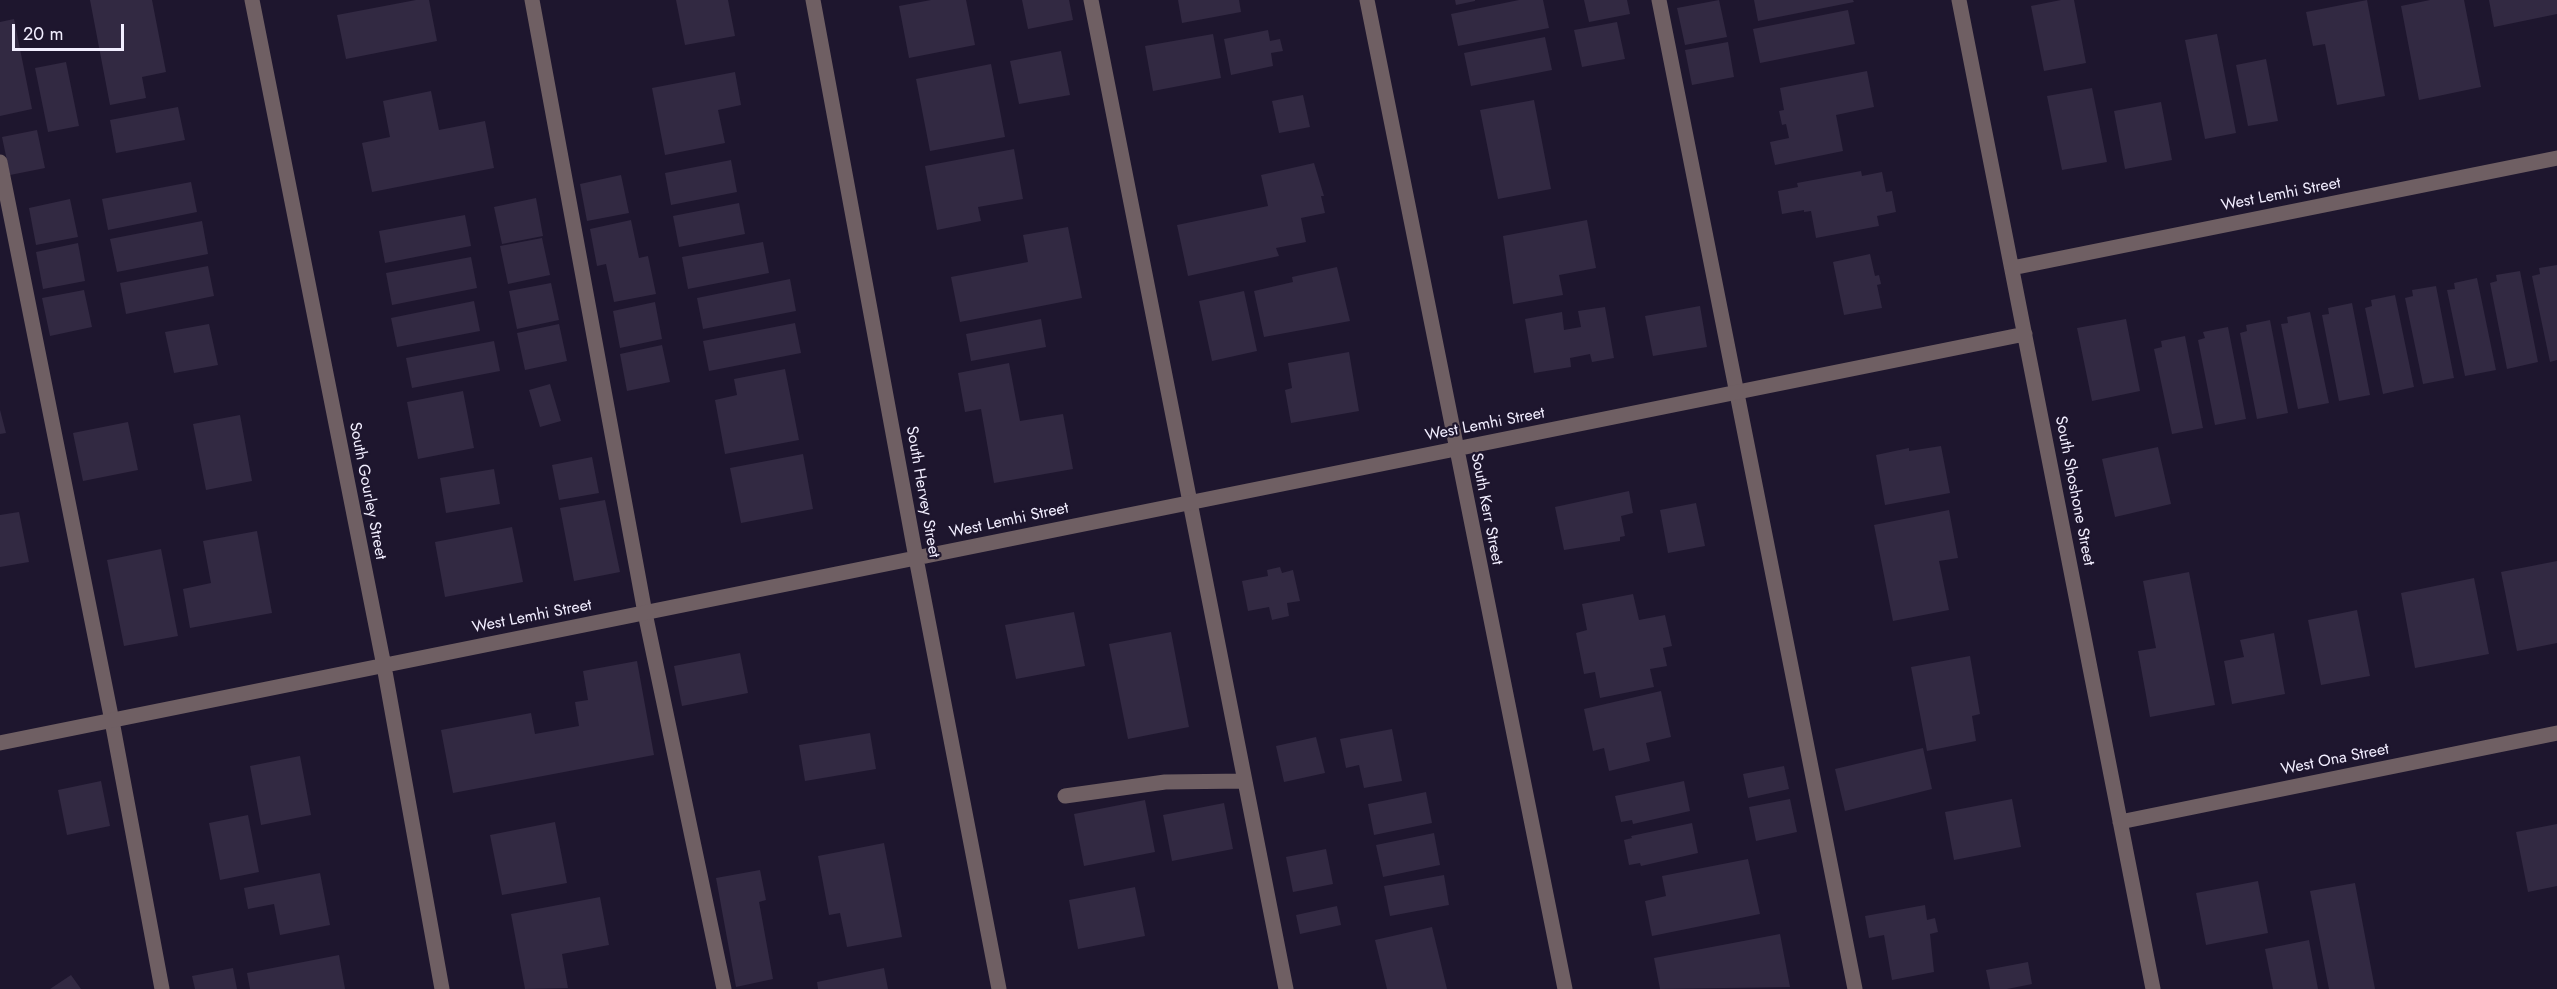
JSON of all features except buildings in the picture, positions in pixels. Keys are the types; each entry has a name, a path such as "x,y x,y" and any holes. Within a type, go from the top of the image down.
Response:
{"street":[{"name":"South Gourley Street","path":"252,0 384,666 442,989"},
{"path":"532,0 645,613 724,989"},
{"name":"South Hervey Street","path":"813,0 916,558 999,989"},
{"path":"1091,0 1286,989"},
{"name":"South Kerr Street","path":"1367,0 1565,989"},
{"path":"1659,0 1855,989"},
{"name":"South Shoshone Street","path":"1959,0 2152,989"},
{"name":"West Lemhi Street","path":"2012,268 2557,158"},
{"path":"0,162 112,721 162,989"},
{"name":"West Lemhi Street","path":"0,744 2025,334"},
{"name":"West Ona Street","path":"2120,822 2557,733"},
{"path":"1065,796 1165,782 1245,781"}]}
